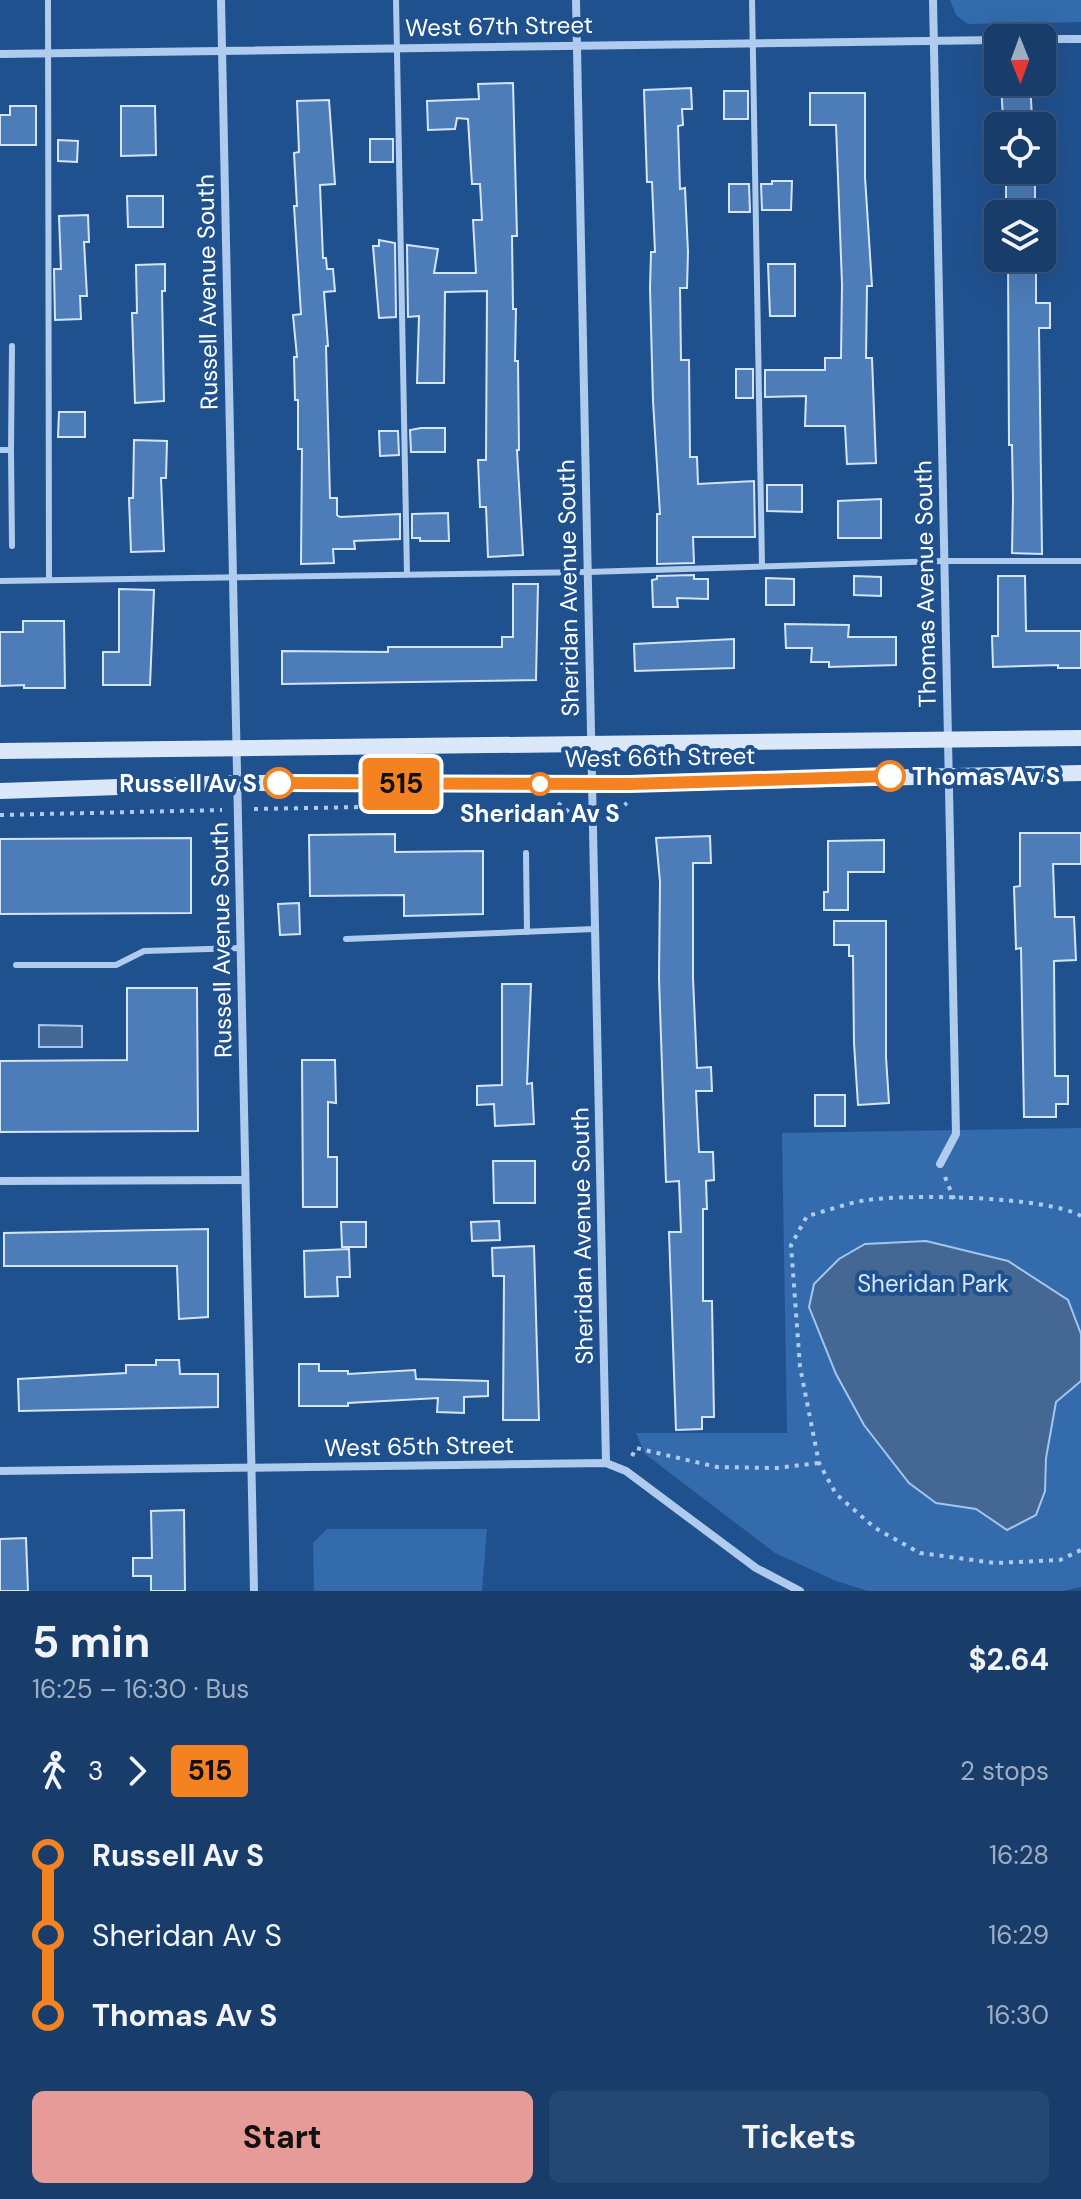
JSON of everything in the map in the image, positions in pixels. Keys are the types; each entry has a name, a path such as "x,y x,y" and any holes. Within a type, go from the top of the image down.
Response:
{"main road":[{"name":"West 66th Street","path":"0,751 1081,738"},
{"name":"West 66th Street","path":"0,791 238,783 592,784 1081,773"}],"street":[{"name":"Russell Avenue South","path":"221,0 254,1591"},
{"name":"Sheridan Avenue South","path":"576,0 606,1463"},
{"name":"Thomas Avenue South","path":"933,0 956,1134 940,1164"},
{"path":"1056,39 1081,39"},
{"name":"West 67th Street","path":"0,54 984,40"},
{"path":"0,1181 245,1180"},
{"name":"West 65th Street","path":"0,1471 606,1463 626,1471 756,1568 800,1591"}],"lane":[{"path":"48,0 49,580"},
{"path":"396,0 407,574"},
{"path":"752,0 762,566"},
{"path":"12,346 12,546"},
{"path":"0,450 11,450"},
{"path":"0,581 588,572 944,561 1081,561"},
{"path":"526,853 527,932"},
{"path":"346,939 595,929"},
{"path":"16,965 116,965 144,951 241,948"}],"path":[{"path":"940,1164 954,1199"},
{"path":"1081,1216 1069,1209 996,1200 866,1200 807,1216 791,1245 800,1367 819,1463 836,1494 875,1528 920,1553 995,1563 1060,1560 1081,1550"},
{"path":"636,1448 717,1467 776,1468 819,1463"}],"green space":[{"path":"950,0 1081,0 1081,22 968,24 956,15"},
{"name":"Sheridan Park","path":"1081,1128 1081,1587 1063,1591 868,1591 836,1581 775,1553 645,1454 636,1433 787,1433 782,1133"},
{"path":"327,1529 487,1529 482,1591 314,1591 313,1543"}],"shaded area":[{"path":"39,1025 82,1026 82,1047 39,1047"},
{"path":"926,1241 1008,1261 1068,1300 1081,1334 1081,1381 1056,1402 1046,1458 1045,1491 1036,1515 1007,1530 976,1509 936,1503 909,1483 864,1425 836,1374 809,1307 814,1284 839,1259 865,1244"}],"building":[{"path":"513,83 517,236 512,236 513,309 516,309 517,450 523,555 488,557 486,507 480,507 478,460 486,460 487,291 445,292 444,383 417,383 419,316 408,317 407,245 438,249 434,273 476,273 473,220 482,220 480,184 472,184 468,119 457,118 455,129 428,130 427,101 479,99 478,84"},
{"path":"691,88 692,109 682,109 683,125 678,126 680,189 685,188 688,252 687,288 680,288 681,360 689,360 690,457 697,457 698,484 754,481 755,537 693,537 694,563 657,564 657,514 660,514 650,288 651,252 655,252 652,182 647,182 644,90"},
{"path":"724,91 748,91 748,119 724,119"},
{"path":"810,93 865,93 865,177 872,286 867,286 866,358 872,358 876,463 847,464 845,426 805,426 806,396 765,397 765,370 825,370 825,358 841,358 842,284 836,125 810,125"},
{"path":"1002,96 1031,96 1032,112 1003,112"},
{"path":"329,100 335,184 320,185 323,258 326,258 327,269 333,269 335,291 324,292 328,346 330,498 337,498 337,515 340,517 400,514 400,539 354,541 355,549 333,549 334,563 301,564 302,449 298,449 294,357 297,357 293,315 301,314 294,206 297,206 294,153 299,152 297,101"},
{"path":"10,106 36,106 36,145 0,145 0,115 10,115"},
{"path":"121,106 155,106 156,155 121,156"},
{"path":"370,139 393,139 393,162 370,162"},
{"path":"58,140 78,141 77,162 58,161"},
{"path":"772,181 792,181 791,210 762,210 761,184 772,184"},
{"path":"729,184 749,184 750,212 729,212"},
{"path":"1006,184 1035,184 1035,200 1006,200"},
{"path":"127,196 163,196 163,227 128,227"},
{"path":"88,215 89,242 84,242 87,296 80,296 81,319 55,320 54,269 61,269 59,216"},
{"path":"379,240 395,243 396,317 379,318 373,246 379,246"},
{"path":"165,264 165,291 162,291 164,401 135,403 132,313 137,313 136,265"},
{"path":"768,264 795,264 795,316 770,316"},
{"path":"1008,272 1036,272 1036,303 1050,303 1050,328 1039,328 1042,554 1012,553 1012,445 1009,445"},
{"path":"736,369 753,369 753,398 736,398"},
{"path":"59,412 85,412 85,437 58,437"},
{"path":"445,428 445,452 411,452 410,430"},
{"path":"379,431 398,431 399,455 380,456"},
{"path":"134,440 167,441 166,478 161,478 164,551 131,552 129,498 133,498"},
{"path":"767,485 802,485 802,512 767,511"},
{"path":"881,499 881,538 838,538 838,501"},
{"path":"448,513 449,541 412,538 412,514"},
{"path":"694,575 694,579 708,579 708,599 677,598 678,607 653,607 652,580 657,576"},
{"path":"854,576 881,577 881,596 854,595"},
{"path":"998,576 1025,576 1026,631 1081,631 1081,668 1058,668 1058,665 993,667 992,636 998,636"},
{"path":"766,578 794,579 794,605 766,605"},
{"path":"513,584 538,584 536,680 282,684 282,651 388,652 388,647 502,647 502,637 513,637"},
{"path":"119,589 154,590 150,685 103,685 103,652 119,652"},
{"path":"23,621 64,621 65,688 0,686 0,632 23,632"},
{"path":"785,624 849,625 848,637 896,637 896,665 829,667 829,662 811,662 812,648 786,648"},
{"path":"734,639 734,668 635,671 634,644"},
{"path":"1020,833 1081,833 1081,864 1053,864 1055,917 1074,917 1076,960 1054,961 1055,1076 1068,1076 1068,1104 1056,1104 1056,1117 1024,1117 1021,948 1016,949 1014,887 1020,886"},
{"path":"395,834 395,852 483,851 483,914 404,916 404,895 310,896 309,835"},
{"path":"710,836 711,863 693,863 693,978 697,1068 711,1067 712,1091 696,1091 699,1152 713,1152 714,1180 706,1181 707,1209 703,1209 703,1301 712,1301 714,1417 702,1417 702,1429 676,1430 669,1232 681,1232 679,1181 666,1182 659,979 660,882 656,838"},
{"path":"191,838 191,913 0,914 0,839"},
{"path":"884,840 884,872 848,872 848,910 824,910 824,892 828,892 828,841"},
{"path":"299,903 300,934 280,935 278,904"},
{"path":"834,921 886,921 889,1103 858,1105 853,956 849,956 849,945 834,945"},
{"path":"502,984 531,984 527,1084 532,1083 534,1124 495,1126 494,1104 477,1105 477,1086 502,1085"},
{"path":"127,988 197,988 198,1131 0,1132 0,1061 127,1060"},
{"path":"302,1060 335,1060 336,1103 328,1102 328,1157 337,1157 337,1207 303,1207"},
{"path":"815,1095 845,1095 845,1126 815,1126"},
{"path":"493,1161 535,1161 535,1203 494,1203"},
{"path":"499,1221 500,1240 472,1241 471,1222"},
{"path":"341,1222 366,1222 366,1247 342,1247"},
{"path":"208,1229 208,1317 179,1319 177,1266 4,1266 4,1233"},
{"path":"534,1246 539,1420 503,1420 504,1276 493,1276 492,1248"},
{"path":"349,1249 350,1277 337,1277 338,1296 305,1297 304,1251"},
{"path":"156,1360 179,1360 180,1374 218,1374 218,1407 19,1411 18,1379 126,1373 126,1365 156,1365"},
{"path":"299,1364 319,1364 319,1371 348,1371 348,1374 415,1370 416,1379 488,1381 488,1396 464,1397 464,1413 437,1412 438,1398 348,1403 348,1406 299,1406"},
{"path":"184,1510 185,1591 151,1591 151,1576 133,1576 133,1558 152,1558 151,1511"},
{"path":"26,1538 28,1591 0,1591 0,1539"}],"bus line":[{"name":"515","path":"279,783 630,784 890,776"}],"place":[{"name":"Thomas Av S","path":"890,776"},
{"name":"Russell Av S","path":"279,783"},
{"name":"Sheridan Av S","path":"540,784"}]}
